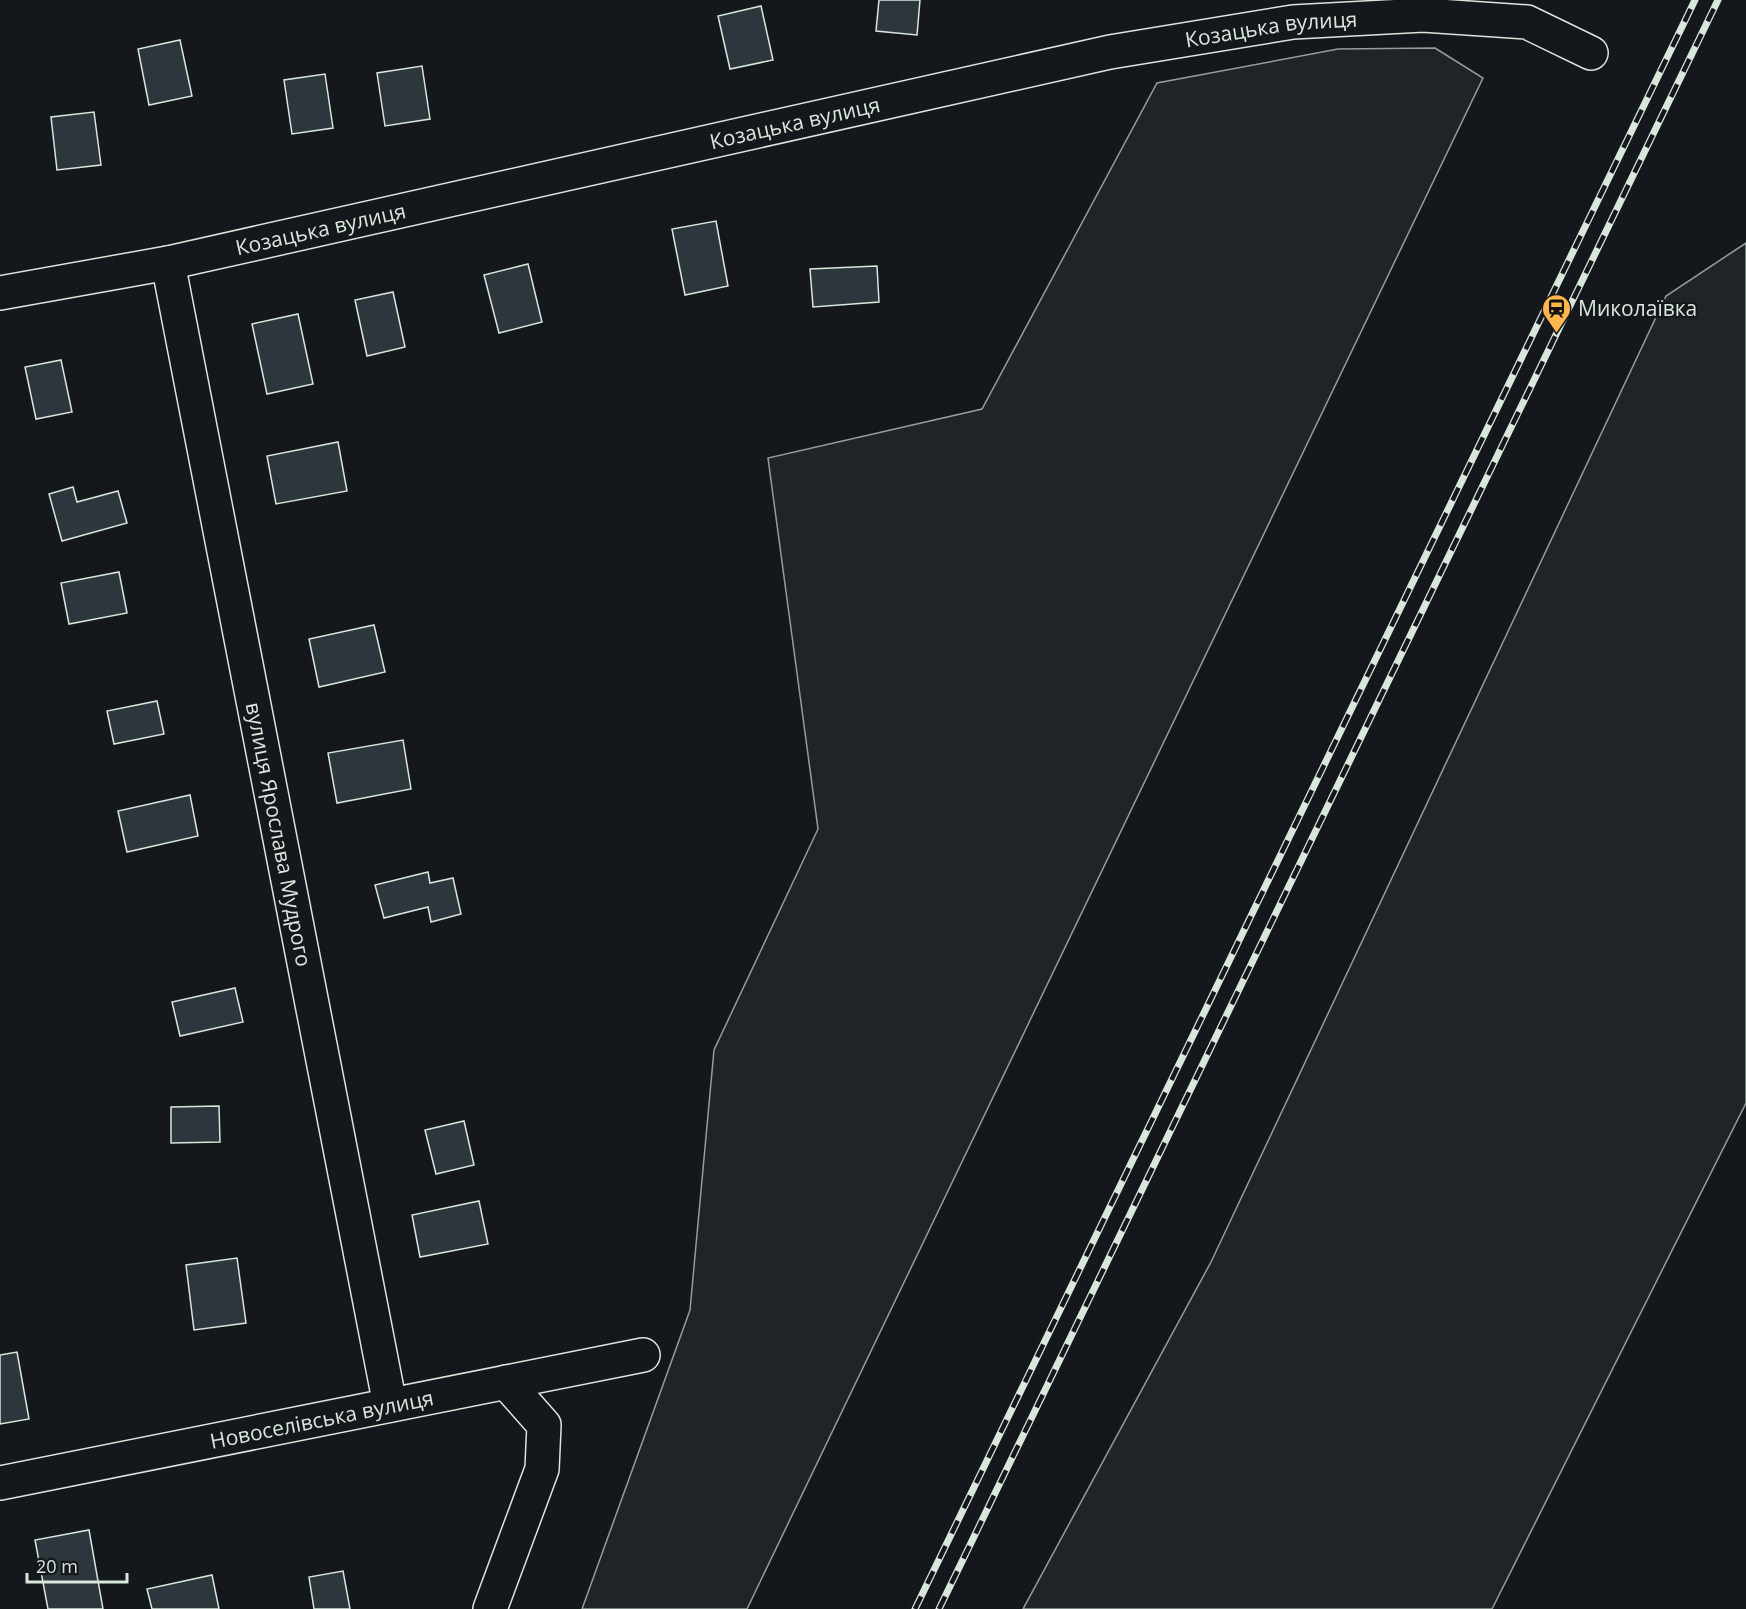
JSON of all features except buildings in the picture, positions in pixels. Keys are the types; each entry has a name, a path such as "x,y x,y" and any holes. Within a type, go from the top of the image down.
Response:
{"street":[{"name":"Козацька вулиця","path":"0,293 168,263 1110,52 1293,22 1423,15 1527,22 1592,53"},
{"name":"вулиця Ярослава Мудрого","path":"168,263 390,1405"},
{"name":"Новоселівська вулиця","path":"0,1483 643,1355"},
{"path":"490,1609 542,1469 544,1425 506,1382"}],"shaded area":[{"path":"1435,48 1483,78 747,1609 582,1609 690,1310 714,1050 818,829 768,458 982,409 1157,83 1338,49"},
{"path":"1746,243 1746,1103 1492,1609 1023,1609 1211,1262 1666,296"}],"railway":[{"path":"915,1609 1695,0"},
{"path":"939,1609 1718,0"}],"place":[{"name":"Миколаївка","path":"1557,334"}]}
